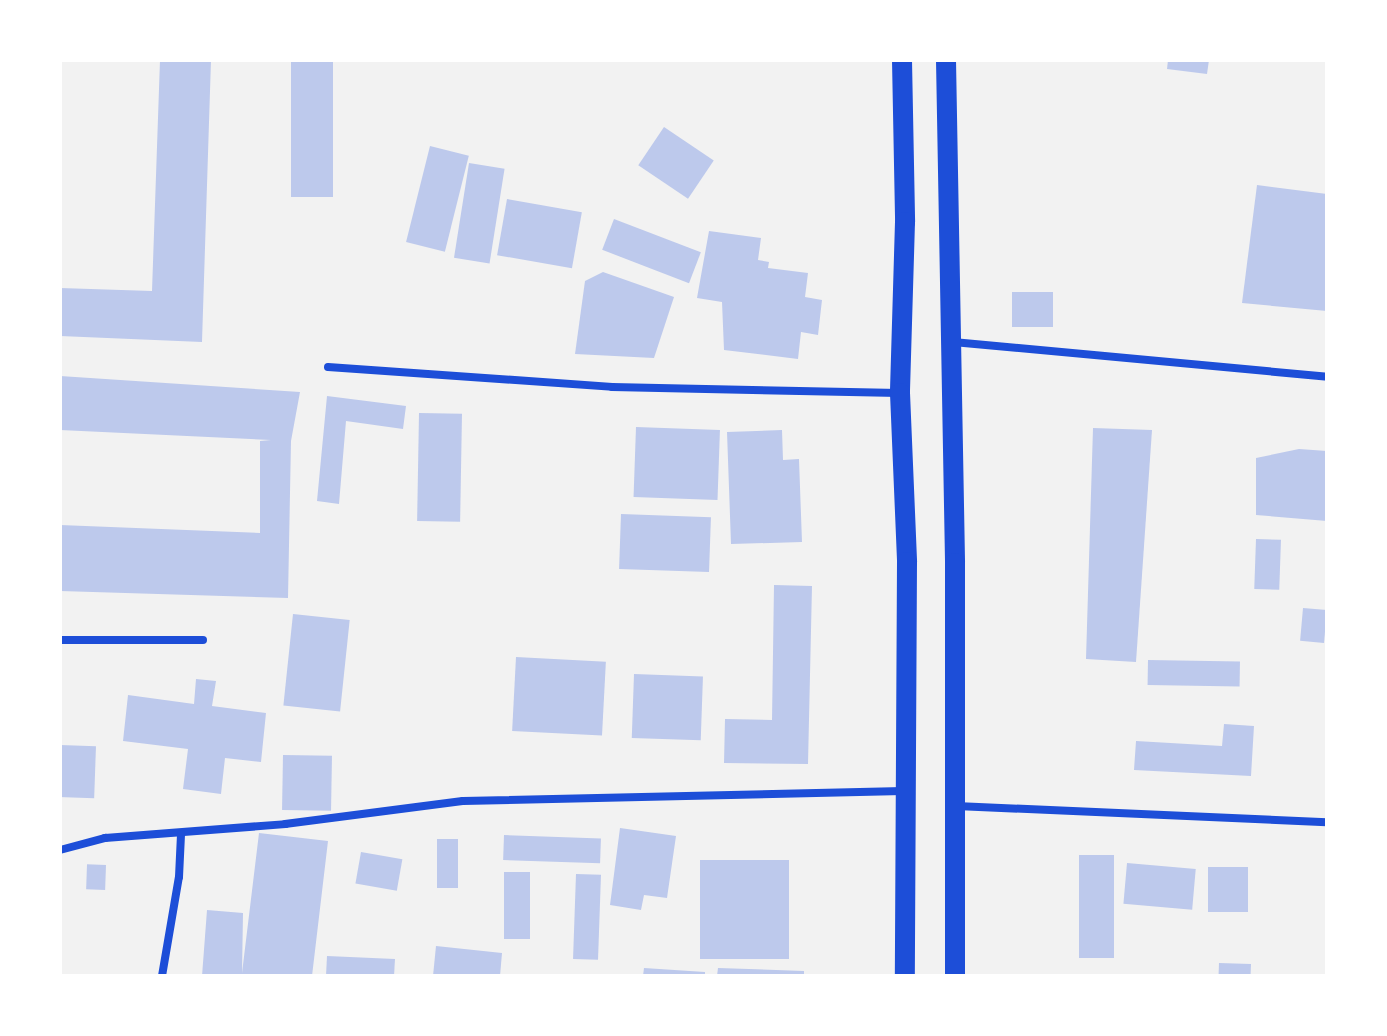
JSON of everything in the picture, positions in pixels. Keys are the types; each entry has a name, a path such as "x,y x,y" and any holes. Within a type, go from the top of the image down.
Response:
{"main road":[{"path":"902,60 905,222 900,393 907,562 903,791 905,976"},
{"path":"946,60 956,806 955,976"}],"street":[{"path":"950,342 1327,377"},
{"path":"328,367 612,387 900,393"},
{"path":"60,640 203,640"},
{"path":"60,850 105,838 181,834 463,801 903,791"},
{"path":"956,806 1327,822"},
{"path":"162,976 179,877 181,834"}],"building":[{"path":"160,60 211,60 202,342 60,336 60,288 152,291"},
{"path":"291,60 333,60 333,197 291,197"},
{"path":"1168,60 1209,60 1207,74 1167,69"},
{"path":"664,127 714,161 688,199 638,165"},
{"path":"430,146 469,156 445,252 406,242"},
{"path":"469,163 505,169 490,263 454,258"},
{"path":"1257,185 1327,194 1327,311 1242,303"},
{"path":"507,199 582,212 572,268 497,255"},
{"path":"614,219 701,252 689,283 602,250"},
{"path":"709,231 761,238 758,260 769,262 768,268 808,273 805,297 822,300 818,335 801,332 798,359 724,350 722,302 697,298"},
{"path":"603,272 674,297 654,358 575,354 585,281"},
{"path":"1012,292 1053,292 1053,327 1012,327"},
{"path":"60,376 300,392 291,441 288,598 60,591 60,525 260,533 260,441 271,440 60,430"},
{"path":"327,396 406,406 403,429 346,421 339,504 317,501"},
{"path":"419,413 462,414 460,522 417,521"},
{"path":"636,427 720,430 718,500 634,497"},
{"path":"1093,428 1152,430 1136,662 1086,659"},
{"path":"782,430 783,460 799,459 802,542 731,544 727,432"},
{"path":"1299,449 1327,451 1327,521 1256,515 1256,458"},
{"path":"621,514 711,517 709,572 619,569"},
{"path":"1256,539 1281,540 1279,590 1254,589"},
{"path":"774,585 812,586 808,764 724,763 725,719 772,720"},
{"path":"1303,608 1327,610 1324,643 1300,641"},
{"path":"293,614 350,620 340,711 283,705"},
{"path":"516,657 606,662 602,736 512,731"},
{"path":"1148,660 1240,662 1240,687 1148,685"},
{"path":"634,674 703,676 701,740 632,738"},
{"path":"196,679 216,681 212,706 266,713 261,762 225,758 221,794 183,789 188,749 123,741 128,695 194,704"},
{"path":"1224,724 1254,726 1251,776 1134,770 1136,741 1222,746"},
{"path":"60,745 96,746 94,798 60,797"},
{"path":"283,755 332,756 331,811 282,810"},
{"path":"620,828 676,836 667,898 644,895 641,910 610,905"},
{"path":"259,833 328,841 312,976 202,976 207,910 243,913 242,973"},
{"path":"504,835 601,838 600,863 503,860"},
{"path":"437,839 458,839 458,888 437,888"},
{"path":"361,852 402,859 397,891 355,884"},
{"path":"1079,855 1114,855 1114,958 1079,958"},
{"path":"700,860 789,860 789,959 700,959"},
{"path":"1127,863 1196,869 1192,910 1123,904"},
{"path":"87,864 106,865 105,890 86,889"},
{"path":"1208,867 1248,867 1248,912 1208,912"},
{"path":"504,872 530,872 530,939 504,939"},
{"path":"576,874 601,875 598,960 573,959"},
{"path":"436,946 502,953 500,976 433,976"},
{"path":"327,956 395,959 394,976 326,976"},
{"path":"1219,963 1251,964 1251,976 1219,976"},
{"path":"644,968 705,972 705,976 643,976"},
{"path":"718,968 804,971 804,976 717,976"}]}
